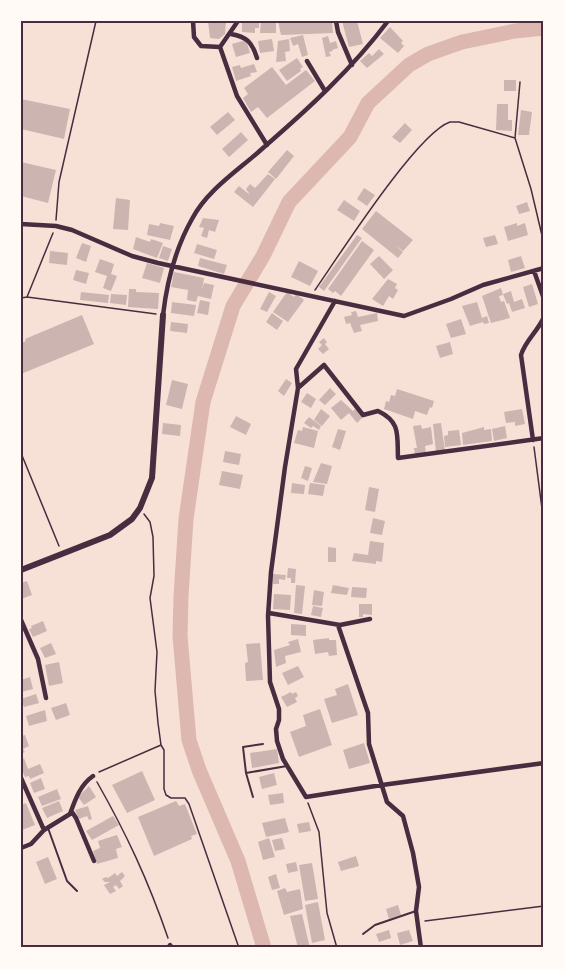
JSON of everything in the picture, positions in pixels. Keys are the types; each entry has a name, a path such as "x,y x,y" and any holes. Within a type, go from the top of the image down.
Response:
{"street":[{"path":"192,21 194,37 201,46 220,47"},
{"path":"220,47 238,21"},
{"path":"336,21 338,32 352,66"},
{"path":"21,570 110,535 132,519 140,508 152,478 166,287 172,266 192,219 204,201 352,66 388,21"},
{"path":"231,34 245,36 252,44 257,58"},
{"path":"220,47 237,96 267,145"},
{"path":"307,61 325,92"},
{"path":"21,224 56,226 72,230 132,256 404,316 483,285 544,268"},
{"path":"534,271 544,299"},
{"path":"336,301 296,369 298,388 271,572 268,613 270,682 279,709 277,741 287,766 306,797 544,763"},
{"path":"533,440 521,355 523,348 544,317"},
{"path":"298,388 324,365 363,415 378,411 393,420 397,429 398,458 544,438"},
{"path":"268,613 338,625 370,619"},
{"path":"21,620 38,659 46,698"},
{"path":"338,625 368,712 369,744 387,801 403,816 419,887 416,910 421,948"},
{"path":"93,776 81,788 72,806 72,812 94,861"},
{"path":"21,778 46,829"},
{"path":"21,848 31,844 46,829 72,812"}],"lane":[{"path":"253,797 246,773 243,747 263,744"},
{"path":"246,773 287,766"},
{"path":"46,829 67,881 77,891"},
{"path":"363,934 375,925 416,910"}],"path":[{"path":"27,297 56,226 59,182 96,21"},
{"path":"519,82 515,138 531,189 544,244"},
{"path":"311,296 410,158 436,131 450,122 459,122 515,138"},
{"path":"21,298 163,315"},
{"path":"533,440 544,524"},
{"path":"21,453 63,555"},
{"path":"140,508 150,522 153,537 154,576 150,598 157,652 155,691 161,745 164,750 164,789 166,795 171,798 185,798 189,804 239,948"},
{"path":"161,745 93,776 129,840 153,893 171,946"},
{"path":"306,797 319,832 327,913 337,948"},
{"path":"418,922 544,906"}],"building":[{"path":"208,21 226,21 225,34 219,39 210,38"},
{"path":"242,21 259,21 259,28 255,28 255,33 242,32"},
{"path":"261,21 276,21 276,33 260,33"},
{"path":"278,21 332,21 333,33 281,35"},
{"path":"342,21 357,21 363,44 349,47"},
{"path":"390,27 403,41 401,43 404,46 398,53 380,38"},
{"path":"303,35 308,55 302,57 298,44 293,46 290,38"},
{"path":"328,36 330,43 336,41 338,48 329,52 331,56 326,57 322,38"},
{"path":"272,39 274,51 260,53 258,41"},
{"path":"289,39 290,51 285,52 286,61 276,62 278,41"},
{"path":"246,40 250,53 236,57 232,44"},
{"path":"379,49 384,54 367,68 360,61 369,53 372,56"},
{"path":"297,58 303,67 287,81 279,70"},
{"path":"254,64 257,72 250,73 251,76 236,81 232,67 240,65 241,68"},
{"path":"272,67 286,85 306,70 315,81 267,118 258,107 251,112 243,98 248,94 244,88"},
{"path":"504,80 516,80 516,91 504,91"},
{"path":"21,99 70,109 64,139 21,129"},
{"path":"497,104 508,104 508,120 512,120 512,131 496,130"},
{"path":"521,110 532,112 529,135 518,135"},
{"path":"228,112 235,120 217,135 210,127"},
{"path":"405,123 412,130 400,143 392,137"},
{"path":"241,132 248,140 229,157 222,149"},
{"path":"287,150 294,156 276,179 268,172"},
{"path":"21,162 56,170 48,203 21,196"},
{"path":"268,174 275,179 253,207 234,192 239,186 250,195 246,189 250,184 255,188"},
{"path":"364,188 375,195 367,206 357,199"},
{"path":"116,198 130,200 128,230 113,229"},
{"path":"344,200 360,211 354,221 337,210"},
{"path":"527,202 530,211 519,214 516,206"},
{"path":"376,211 413,240 403,251 395,245 403,252 398,258 362,229"},
{"path":"203,218 219,220 215,232 209,230 207,238 201,236 204,228 199,227"},
{"path":"160,223 174,226 170,240 147,235 149,224 159,226"},
{"path":"517,223 517,226 525,223 528,235 508,241 504,227"},
{"path":"357,235 362,238 324,291 319,287"},
{"path":"495,235 498,244 486,247 483,238"},
{"path":"136,237 150,242 151,239 163,243 157,258 133,249"},
{"path":"362,241 374,250 341,296 335,291 333,293 328,289"},
{"path":"82,243 91,246 86,262 76,258"},
{"path":"197,244 217,250 214,259 194,253"},
{"path":"163,246 172,249 168,261 159,258"},
{"path":"50,251 68,253 67,265 49,263"},
{"path":"379,256 393,270 384,279 370,264"},
{"path":"521,256 525,268 511,272 508,260"},
{"path":"200,258 227,265 224,274 198,266"},
{"path":"100,259 114,264 111,274 117,276 111,291 103,288 107,276 95,272"},
{"path":"299,261 318,271 310,286 291,277"},
{"path":"147,263 164,268 160,283 142,278"},
{"path":"76,270 89,273 86,284 73,280"},
{"path":"174,272 204,278 202,290 204,283 214,285 211,299 198,296 196,302 187,300 188,290 171,287"},
{"path":"388,279 397,284 395,288 398,290 393,299 389,296 383,306 372,299"},
{"path":"532,284 538,304 529,307 523,287"},
{"path":"501,288 503,295 499,296 501,302 504,301 510,318 491,323 482,296"},
{"path":"129,289 136,289 136,292 159,293 158,309 128,307"},
{"path":"511,291 514,302 522,299 525,308 512,312 503,294"},
{"path":"81,292 109,295 108,303 80,300"},
{"path":"269,292 276,296 267,312 260,309"},
{"path":"287,292 294,297 296,294 304,300 288,322 273,312"},
{"path":"111,294 127,295 126,305 110,303"},
{"path":"200,300 210,302 208,315 197,313"},
{"path":"172,302 196,305 194,316 171,313"},
{"path":"477,302 482,318 487,316 489,323 484,324 483,322 470,326 462,306"},
{"path":"356,311 358,317 377,313 378,321 360,325 362,331 354,333 350,323 346,324 344,317"},
{"path":"272,313 283,321 277,330 266,322"},
{"path":"82,315 94,344 21,374 21,343 26,341 25,339"},
{"path":"461,319 466,334 451,338 446,324"},
{"path":"171,322 188,324 187,333 170,331"},
{"path":"324,338 329,349 323,354 318,349 322,345 319,342"},
{"path":"450,342 453,354 440,358 436,346"},
{"path":"286,379 292,383 284,396 278,391"},
{"path":"172,380 188,384 182,409 166,405"},
{"path":"330,388 336,394 325,405 319,400"},
{"path":"397,389 434,401 432,408 430,407 427,415 415,411 413,419 384,409 386,401 389,402 391,395 395,396"},
{"path":"307,393 316,399 311,408 301,402"},
{"path":"341,400 363,417 357,423 349,413 341,420 331,408"},
{"path":"321,409 330,416 322,426 314,420"},
{"path":"522,409 525,424 515,426 515,422 506,423 504,412"},
{"path":"236,416 251,424 246,435 230,427"},
{"path":"309,417 321,426 319,430 304,423"},
{"path":"163,423 181,425 180,436 162,434"},
{"path":"441,423 445,451 436,452 433,424"},
{"path":"421,425 422,429 431,427 433,444 425,446 426,453 415,455 414,448 417,448 413,426"},
{"path":"505,426 507,438 494,441 492,429"},
{"path":"303,427 318,431 314,448 294,443 298,430 302,431"},
{"path":"484,427 484,430 491,429 492,441 463,445 462,433"},
{"path":"338,429 346,431 340,450 332,447"},
{"path":"459,430 461,445 445,447 444,436 448,435 448,431"},
{"path":"225,451 241,454 239,465 223,462"},
{"path":"321,463 332,466 327,484 313,482"},
{"path":"305,466 312,468 308,481 301,478"},
{"path":"222,471 243,475 240,489 219,485"},
{"path":"292,483 305,485 304,494 291,493"},
{"path":"310,483 325,485 323,496 308,494"},
{"path":"369,487 379,489 375,512 365,510"},
{"path":"373,518 385,521 382,535 370,533"},
{"path":"370,541 384,543 382,562 376,561 376,564 352,561 354,553 368,555"},
{"path":"328,547 336,548 336,562 328,562"},
{"path":"288,568 296,569 295,583 291,583 291,578 287,578"},
{"path":"273,574 286,575 285,580 279,579 279,584 273,584"},
{"path":"27,581 32,595 21,599 21,583"},
{"path":"296,585 305,586 302,614 294,613"},
{"path":"333,585 349,588 347,595 331,593"},
{"path":"352,587 367,588 366,598 351,597"},
{"path":"314,590 324,592 322,606 312,605"},
{"path":"274,594 291,595 290,610 273,609"},
{"path":"359,604 372,604 372,615 363,614 363,617 359,617"},
{"path":"313,606 323,608 321,617 311,615"},
{"path":"43,621 47,631 33,637 29,629"},
{"path":"291,624 306,625 306,636 291,635"},
{"path":"329,638 329,640 336,640 337,655 329,656 328,652 315,654 313,640"},
{"path":"298,639 301,652 285,656 286,663 276,667 274,650 290,645 288,642"},
{"path":"51,643 56,654 45,658 40,648"},
{"path":"260,643 263,680 246,681 245,663 248,662 246,644"},
{"path":"59,662 63,683 49,686 45,665"},
{"path":"298,666 304,677 288,685 282,673"},
{"path":"30,677 33,689 21,692 21,680"},
{"path":"348,684 358,715 332,723 324,699 337,695 335,689"},
{"path":"291,692 292,694 296,692 297,702 287,707 281,697"},
{"path":"36,694 39,703 24,707 21,699"},
{"path":"66,703 70,715 56,720 51,708"},
{"path":"320,709 332,745 299,757 290,732 306,726 303,715"},
{"path":"45,710 47,721 29,726 26,716"},
{"path":"25,735 29,746 23,749 25,752 21,754 21,736"},
{"path":"364,743 370,763 349,769 343,750"},
{"path":"277,749 279,763 252,768 250,753"},
{"path":"24,758 28,769 40,764 44,773 30,779 29,776 25,777 21,768 21,760"},
{"path":"142,771 155,800 127,813 112,785"},
{"path":"274,773 277,785 262,789 259,777"},
{"path":"41,778 45,789 34,793 30,783"},
{"path":"89,786 96,797 84,805 78,797"},
{"path":"57,789 61,799 42,806 38,797"},
{"path":"283,793 284,803 270,805 268,795"},
{"path":"59,801 63,811 47,818 42,808"},
{"path":"176,801 179,806 185,804 197,834 191,836 192,839 154,856 138,817"},
{"path":"26,803 35,825 22,830 21,805"},
{"path":"88,806 92,819 89,820 87,816 79,819 75,810"},
{"path":"113,816 119,825 92,840 86,831"},
{"path":"285,818 289,832 266,837 262,823"},
{"path":"309,822 311,831 299,833 297,824"},
{"path":"117,835 122,847 116,849 118,858 97,864 93,851 100,848 98,841"},
{"path":"269,838 275,857 263,860 258,842"},
{"path":"282,838 285,849 275,851 272,840"},
{"path":"356,856 359,866 341,871 338,862"},
{"path":"48,857 57,879 45,884 36,862"},
{"path":"296,862 298,871 288,873 286,864"},
{"path":"312,863 318,899 305,901 299,865"},
{"path":"122,872 125,876 120,881 123,886 119,889 116,885 113,887 116,891 110,894 104,885 110,882 102,879 115,873 117,876"},
{"path":"276,874 280,888 272,890 268,877"},
{"path":"285,888 287,892 300,889 303,909 284,915 277,891"},
{"path":"318,902 325,940 312,943 305,905"},
{"path":"398,905 401,915 389,919 386,909"},
{"path":"302,914 310,948 298,948 290,916"},
{"path":"389,930 391,938 379,942 376,934"},
{"path":"409,930 413,941 400,945 397,933"}],"waterway":[{"path":"264,948 238,861 199,770 189,740 180,636 181,596 186,519 203,402 233,306 263,256 289,202 350,137 368,103 409,65 428,54 462,42 515,31 544,28"}]}
